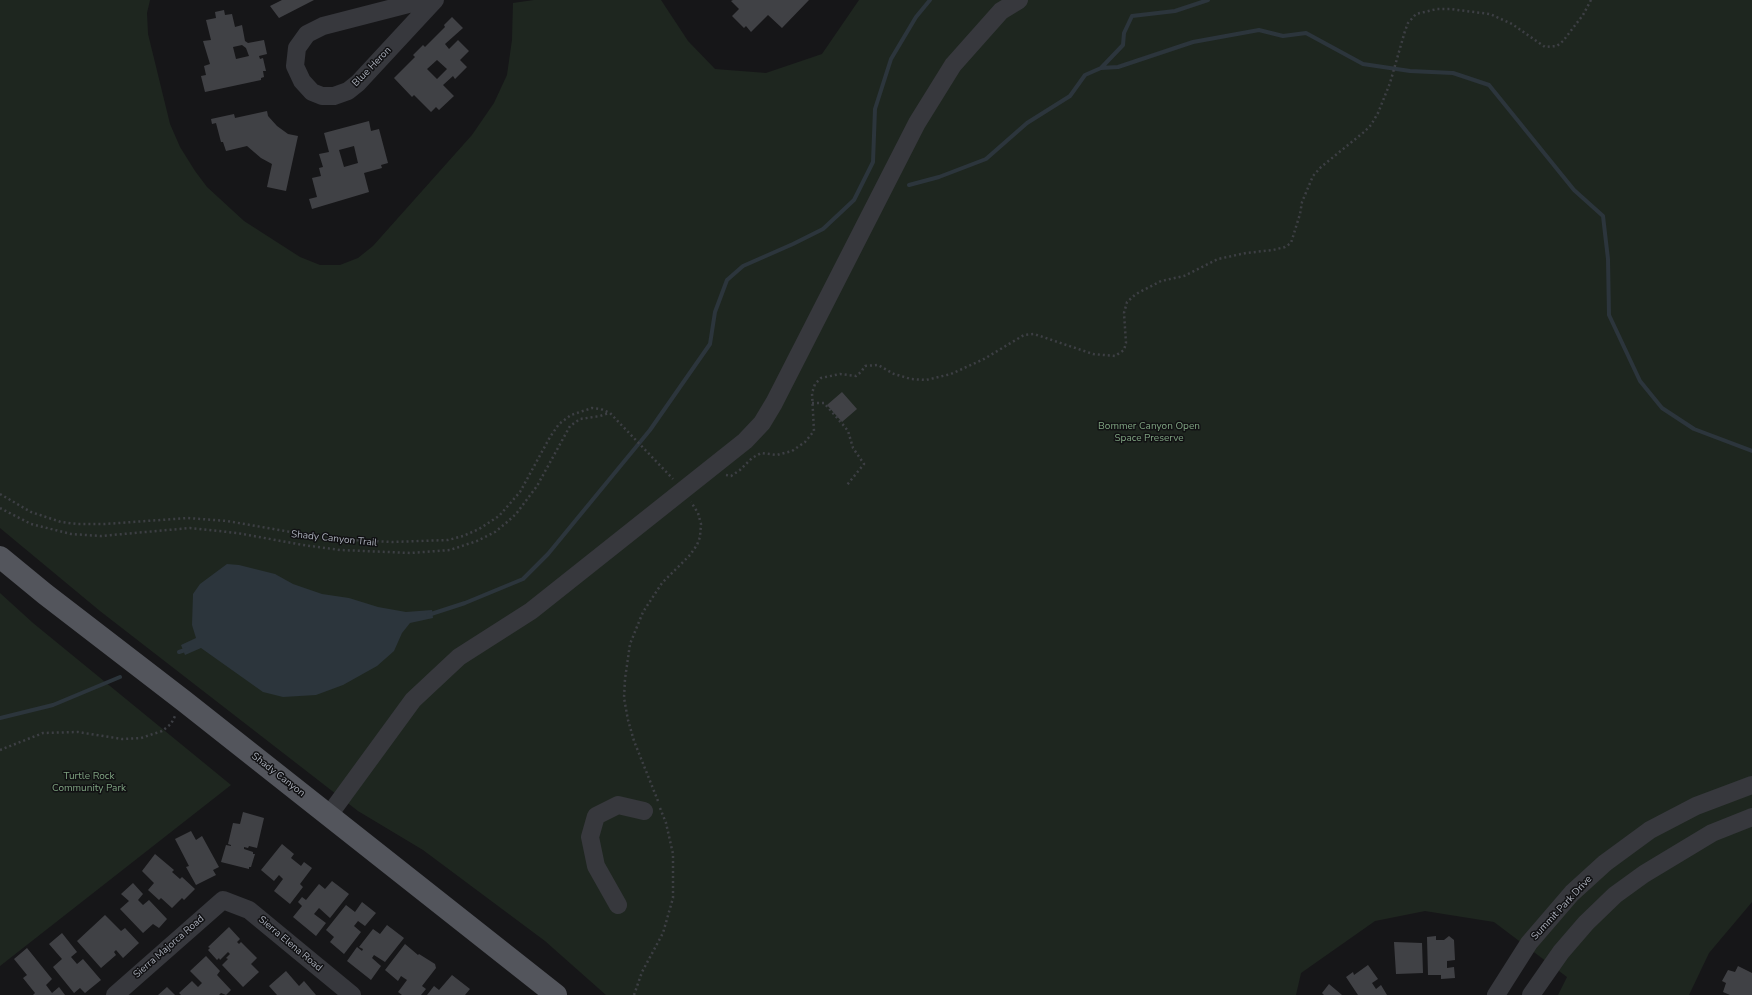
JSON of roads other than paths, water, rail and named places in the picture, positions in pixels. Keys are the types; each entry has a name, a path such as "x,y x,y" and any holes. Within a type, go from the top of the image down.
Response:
{"main road":[{"name":"Shady Canyon","path":"0,557 45,594 184,701 556,995"}],"street":[{"name":"Blue Heron","path":"424,0 323,26 307,34 297,48 295,66 302,81 312,92 322,96 334,96 348,91 358,83 435,0"},
{"path":"329,815 413,700 458,657 531,611 745,441 762,423 774,403 917,123 953,65 1001,11 1019,0"},
{"name":"Summit Park Drive","path":"1496,995 1529,943 1572,893 1605,862 1650,830 1696,806 1752,785"},
{"path":"618,905 596,866 590,836 596,816 618,805 644,811"},
{"path":"1531,995 1560,952 1586,923 1616,895 1644,874 1712,833 1752,817"},
{"name":"Sierra Majorca Road","path":"115,995 223,900"},
{"name":"Sierra Elena Road","path":"223,900 249,910 352,995"}],"waterway":[{"path":"428,615 465,603 523,579 548,554 650,430 710,344 715,312 727,280 743,266 823,229 854,200 873,162 875,109 891,59 916,17 930,0"},
{"path":"1101,68 1123,45 1124,33 1132,16 1175,11 1208,0"},
{"path":"909,185 939,177 986,159 1027,123 1070,96 1085,75 1101,68 1118,67 1193,42 1259,30 1283,36 1306,33 1363,64 1410,71 1453,73 1489,85 1574,190 1603,216 1608,259 1609,315 1640,381 1662,408 1694,429 1752,451"},
{"path":"179,652 188,649"},
{"path":"0,718 53,705 120,677"}],"park label":[{"name":"Bommer Canyon Open Space Preserve","path":"1149,432"},
{"name":"Turtle Rock Community Park","path":"89,782"}]}
